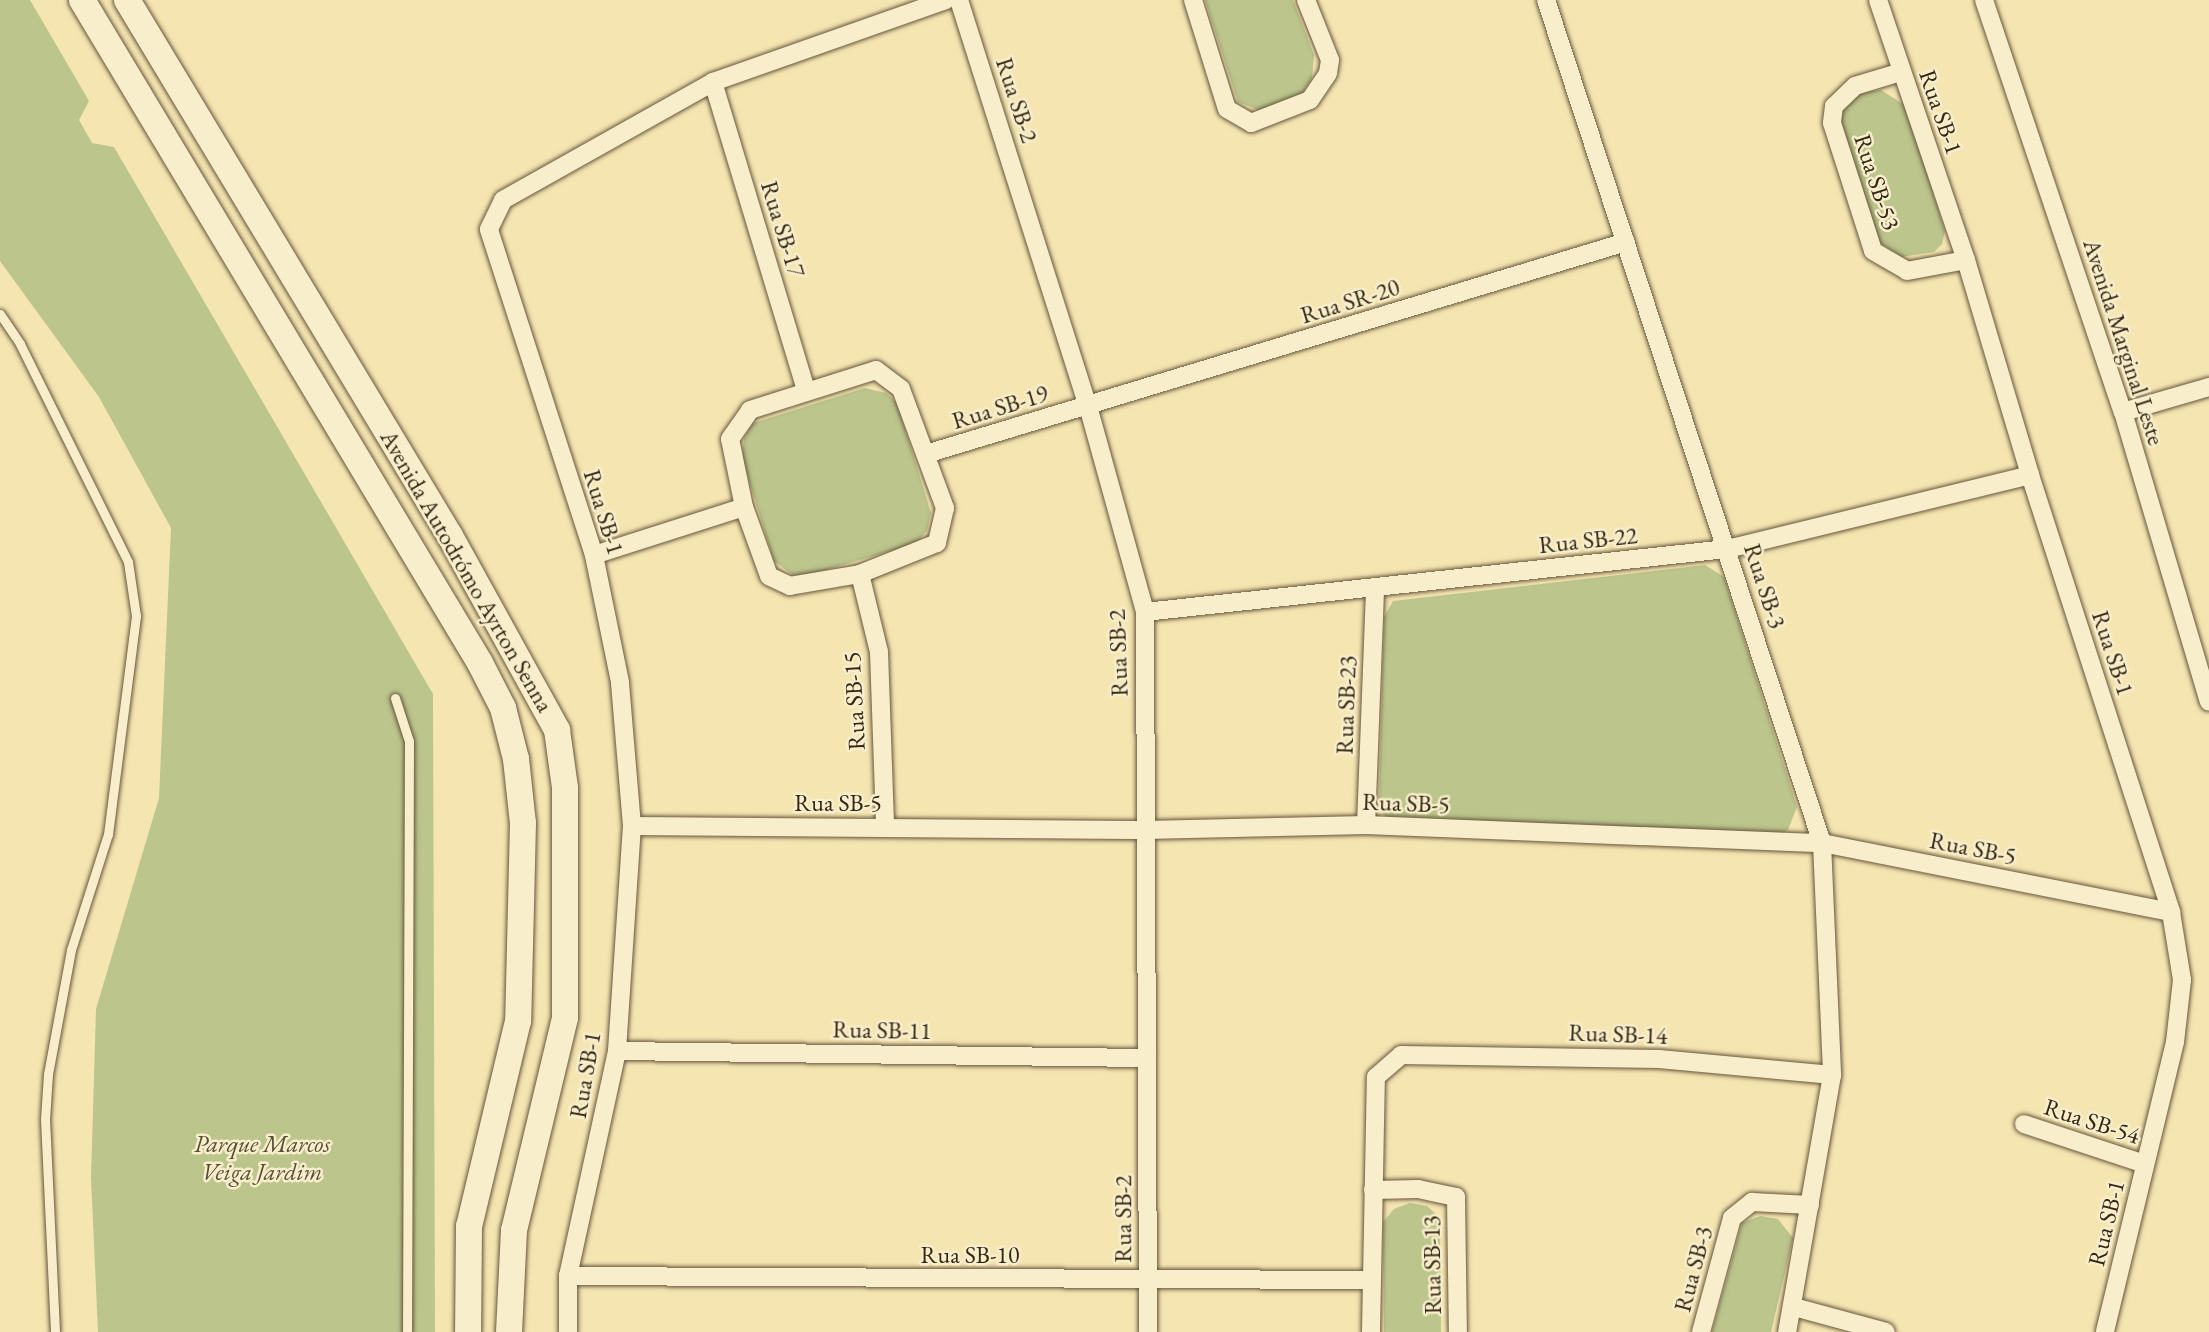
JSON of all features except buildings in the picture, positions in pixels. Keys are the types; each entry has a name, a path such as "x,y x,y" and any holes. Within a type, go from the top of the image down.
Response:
{"street":[{"name":"Avenida Autodrómo Ayrton Senna","path":"82,0 265,311 480,663 503,708 516,759 523,872 518,1021 469,1226 468,1332"},
{"name":"Avenida Autodrómo Ayrton Senna","path":"127,0 450,536 557,730 565,788 565,1018 514,1230 509,1332"},
{"name":"Rua SB-1","path":"568,1332 568,1276 617,1051 632,826 620,682 593,555 489,229 503,200 713,82 946,0"},
{"name":"Rua SB-2","path":"959,0 1088,406 1145,612 1148,1332"},
{"path":"1193,0 1227,109 1251,123 1310,100 1328,73 1330,60 1306,0"},
{"name":"Rua SB-3","path":"1546,0 1822,842 1832,1075 1794,1307 1787,1332"},
{"name":"Rua SB-1","path":"1878,0 1966,260 2030,475 2171,912 2182,980 2175,1042 2105,1332"},
{"name":"Avenida Marginal Leste","path":"1984,0 2123,412 2209,702"},
{"name":"Rua SB-53","path":"1901,72 1855,86 1833,106 1832,123 1873,251 1907,271 1966,260"},
{"name":"Rua SB-17","path":"713,82 806,390"},
{"name":"Rua SR-20","path":"1088,406 1626,242"},
{"path":"265,311 303,293"},
{"name":"Rua SB-19","path":"806,390 876,370 901,389 946,508 937,543 860,574"},
{"path":"2123,412 2209,387"},
{"path":"806,390 750,410 730,439 744,506 769,576 790,586 860,574"},
{"name":"Rua SB-19","path":"926,454 1088,406"},
{"name":"Rua SB-22","path":"1145,612 1727,550 2030,475"},
{"path":"593,555 744,506"},
{"name":"Rua SB-15","path":"860,574 879,652 885,828"},
{"name":"Rua SB-23","path":"1366,825 1375,587"},
{"name":"Rua SB-5","path":"632,826 1144,830 1366,825 1822,842 2171,912"},
{"name":"Rua SB-11","path":"617,1051 1146,1058"},
{"name":"Rua SB-14","path":"1373,1190 1376,1077 1401,1055 1659,1059 1832,1075"},
{"name":"Rua SB-54","path":"2024,1125 2145,1164"},
{"name":"Rua SB-13","path":"1373,1190 1418,1189 1456,1197 1458,1332"},
{"path":"1371,1332 1373,1190"},
{"name":"Rua SB-3","path":"1701,1332 1732,1218 1752,1202 1810,1205"},
{"name":"Rua SB-10","path":"568,1276 1371,1280"},
{"path":"1794,1307 1886,1332"}],"lane":[{"path":"0,314 20,344 128,562 136,616 108,834 71,950 48,1074 45,1119 55,1332"},
{"path":"394,698 409,741 407,1332"}],"green space":[{"name":"Parque Marcos Veiga Jardim","path":"0,0 30,0 89,101 79,120 92,143 114,147 433,694 435,1332 98,1332 91,1178 96,1009 159,798 171,528 99,397 0,261"},
{"path":"1205,0 1293,0 1314,55 1312,78 1301,95 1261,111 1238,102"},
{"path":"1881,90 1906,106 1945,231 1942,244 1934,252 1901,257 1876,240 1837,111 1850,94"},
{"path":"865,388 886,393 897,403 931,513 927,531 915,544 801,577 793,575 774,561 742,458 744,438 753,423"},
{"path":"1705,565 1724,577 1797,807 1788,830 1783,833 1389,819 1383,814 1379,805 1384,617 1393,601"},
{"path":"1410,1203 1427,1206 1440,1218 1441,1332 1384,1332 1383,1222 1394,1209"},
{"path":"1760,1216 1778,1219 1793,1238 1771,1332 1712,1332 1742,1223"}]}
